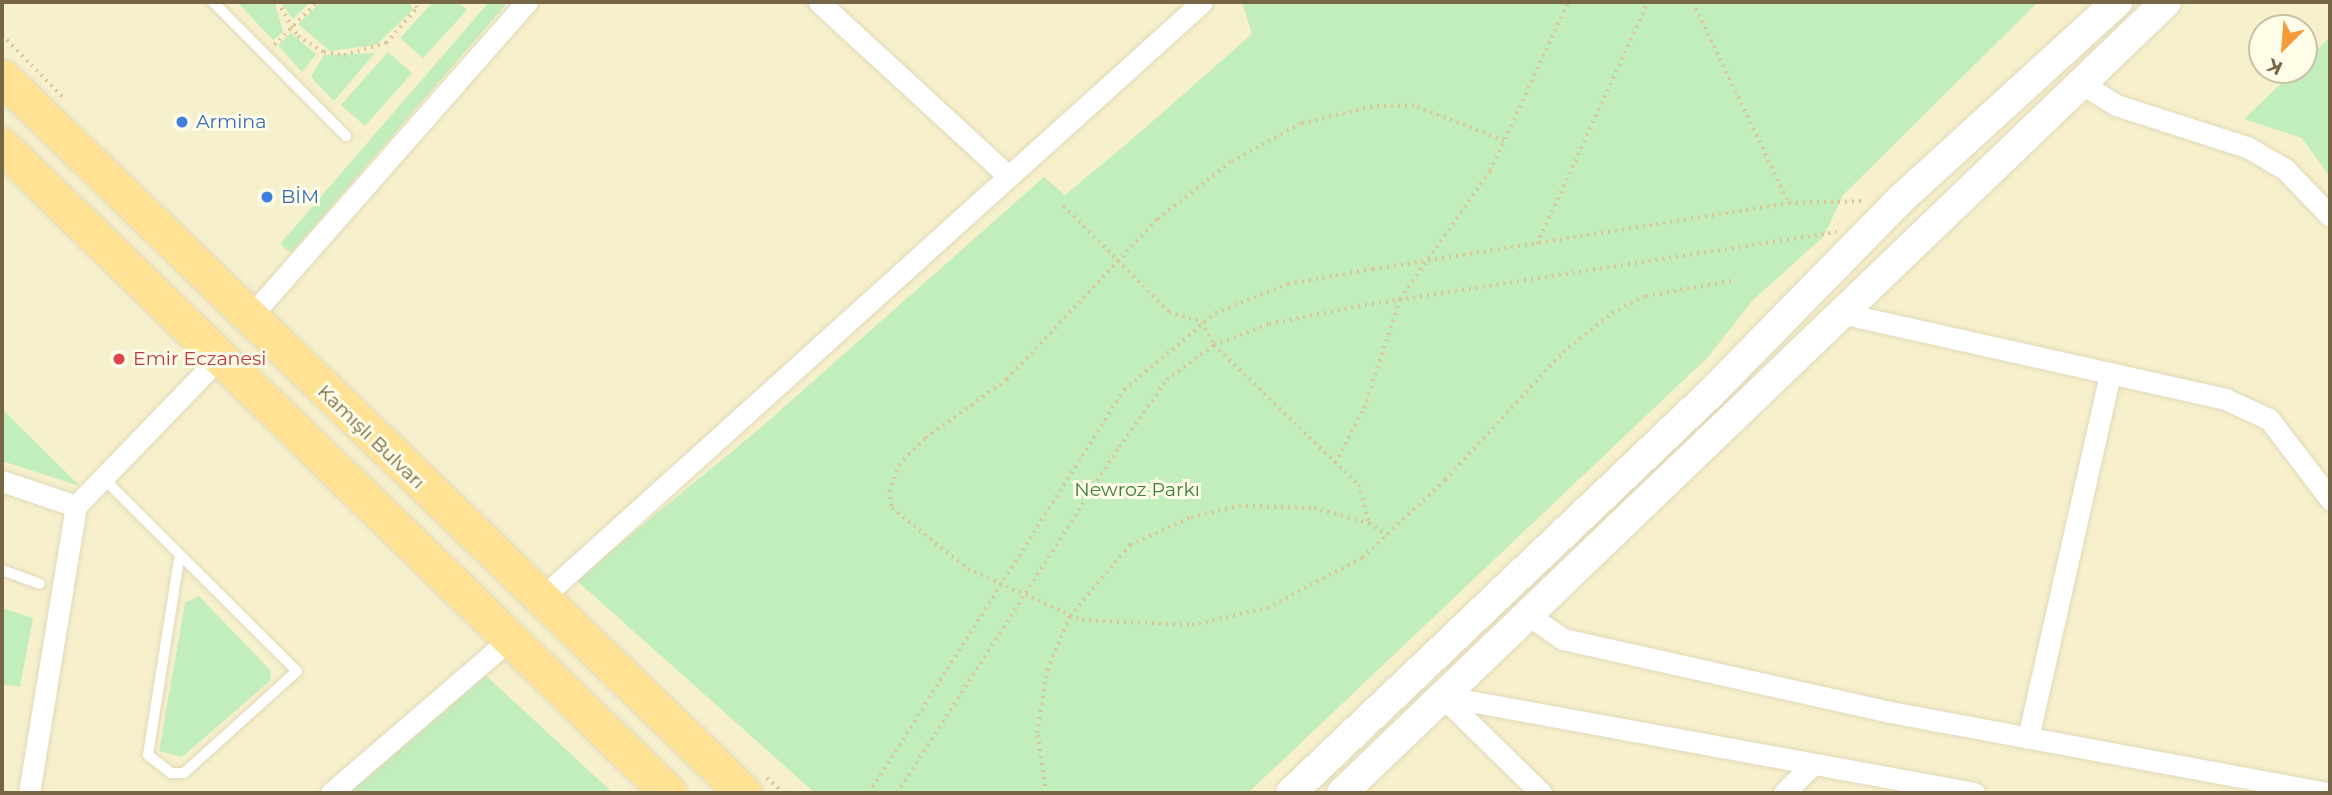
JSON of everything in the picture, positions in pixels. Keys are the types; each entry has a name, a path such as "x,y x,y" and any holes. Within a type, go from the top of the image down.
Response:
{"highway":[{"name":"Kamışlı Bulvarı","path":"2,77 538,601 744,793"},
{"path":"2,146 668,793"}],"main road":[{"path":"1291,793 1710,394 1900,200 2117,2"},
{"path":"1342,793 2166,2"}],"street":[{"path":"249,318 527,2"},
{"path":"819,2 1009,177"},
{"path":"538,601 1202,2"},
{"path":"2081,83 2116,105 2247,148 2284,169 2330,216"},
{"path":"1840,313 2225,399 2269,419 2330,499"},
{"path":"29,793 76,506 105,480 220,357"},
{"path":"2028,737 2110,375"},
{"path":"2,481 76,506"},
{"path":"1527,614 1563,639 2028,737 2329,793"},
{"path":"331,793 510,639"},
{"path":"1442,696 1813,764 1912,788 1974,793"},
{"path":"1442,696 1541,793"},
{"path":"1784,793 1813,764"}],"lane":[{"path":"213,2 346,136"},
{"path":"105,480 179,560 297,671 184,773 171,773 148,755 179,560"},
{"path":"2,570 40,584"}],"path":[{"path":"278,2 291,28 324,52 369,51 405,24 417,8 413,2"},
{"path":"265,54 317,2"},
{"path":"1335,463 1364,408 1400,299 1504,141 1568,2"},
{"path":"1537,244 1648,2"},
{"path":"1693,2 1789,203"},
{"path":"1504,141 1414,106 1372,107 1301,124 1231,162 1121,258 1007,380 925,439 900,464 890,490 892,508 968,569 1022,598 1070,616 1192,625 1266,608 1362,558 1563,352 1612,313 1646,296 1731,281"},
{"path":"869,793 1124,390 1202,322 1288,284 1789,203 1900,200"},
{"path":"1064,206 1121,258 1169,312 1202,322 1214,345 1359,485 1369,523"},
{"path":"897,793 1167,380 1214,345 1269,324 1400,299 1814,231 1866,234"},
{"path":"1046,793 1037,733 1047,670 1070,616 1130,545 1191,517 1239,506 1314,508 1369,523 1387,534"}],"shaded area":[{"path":"2,2 2330,2 2330,793 2,793"}],"green space":[{"path":"237,2 275,2 283,32 273,40"},
{"path":"280,2 310,2 293,19"},
{"path":"321,2 409,2 413,10 376,45 330,51 298,24"},
{"path":"433,2 458,2 467,10 423,58 400,38"},
{"path":"489,2 508,2 291,253 280,244"},
{"name":"Newroz Parkı","path":"1242,2 2038,2 1843,195 1824,236 1753,300 1708,357 1248,793 815,793 576,580 758,430 1044,177 1065,195 1137,135 1252,34"},
{"path":"291,33 316,54 302,72 278,45"},
{"path":"2330,37 2330,177 2302,138 2244,119 2280,84 2318,84 2318,49"},
{"path":"388,52 412,73 365,126 341,105"},
{"path":"375,53 334,101 311,77 324,55"},
{"path":"2,409 80,486 2,461"},
{"path":"199,596 270,670 271,680 182,757 159,751 185,603"},
{"path":"2,608 33,618 20,687 2,684"},
{"path":"483,673 613,793 349,793"}],"place":[{"name":"Armina","path":"182,122"},
{"name":"BİM","path":"267,197"},
{"name":"Emir Eczanesi","path":"119,359"}]}
